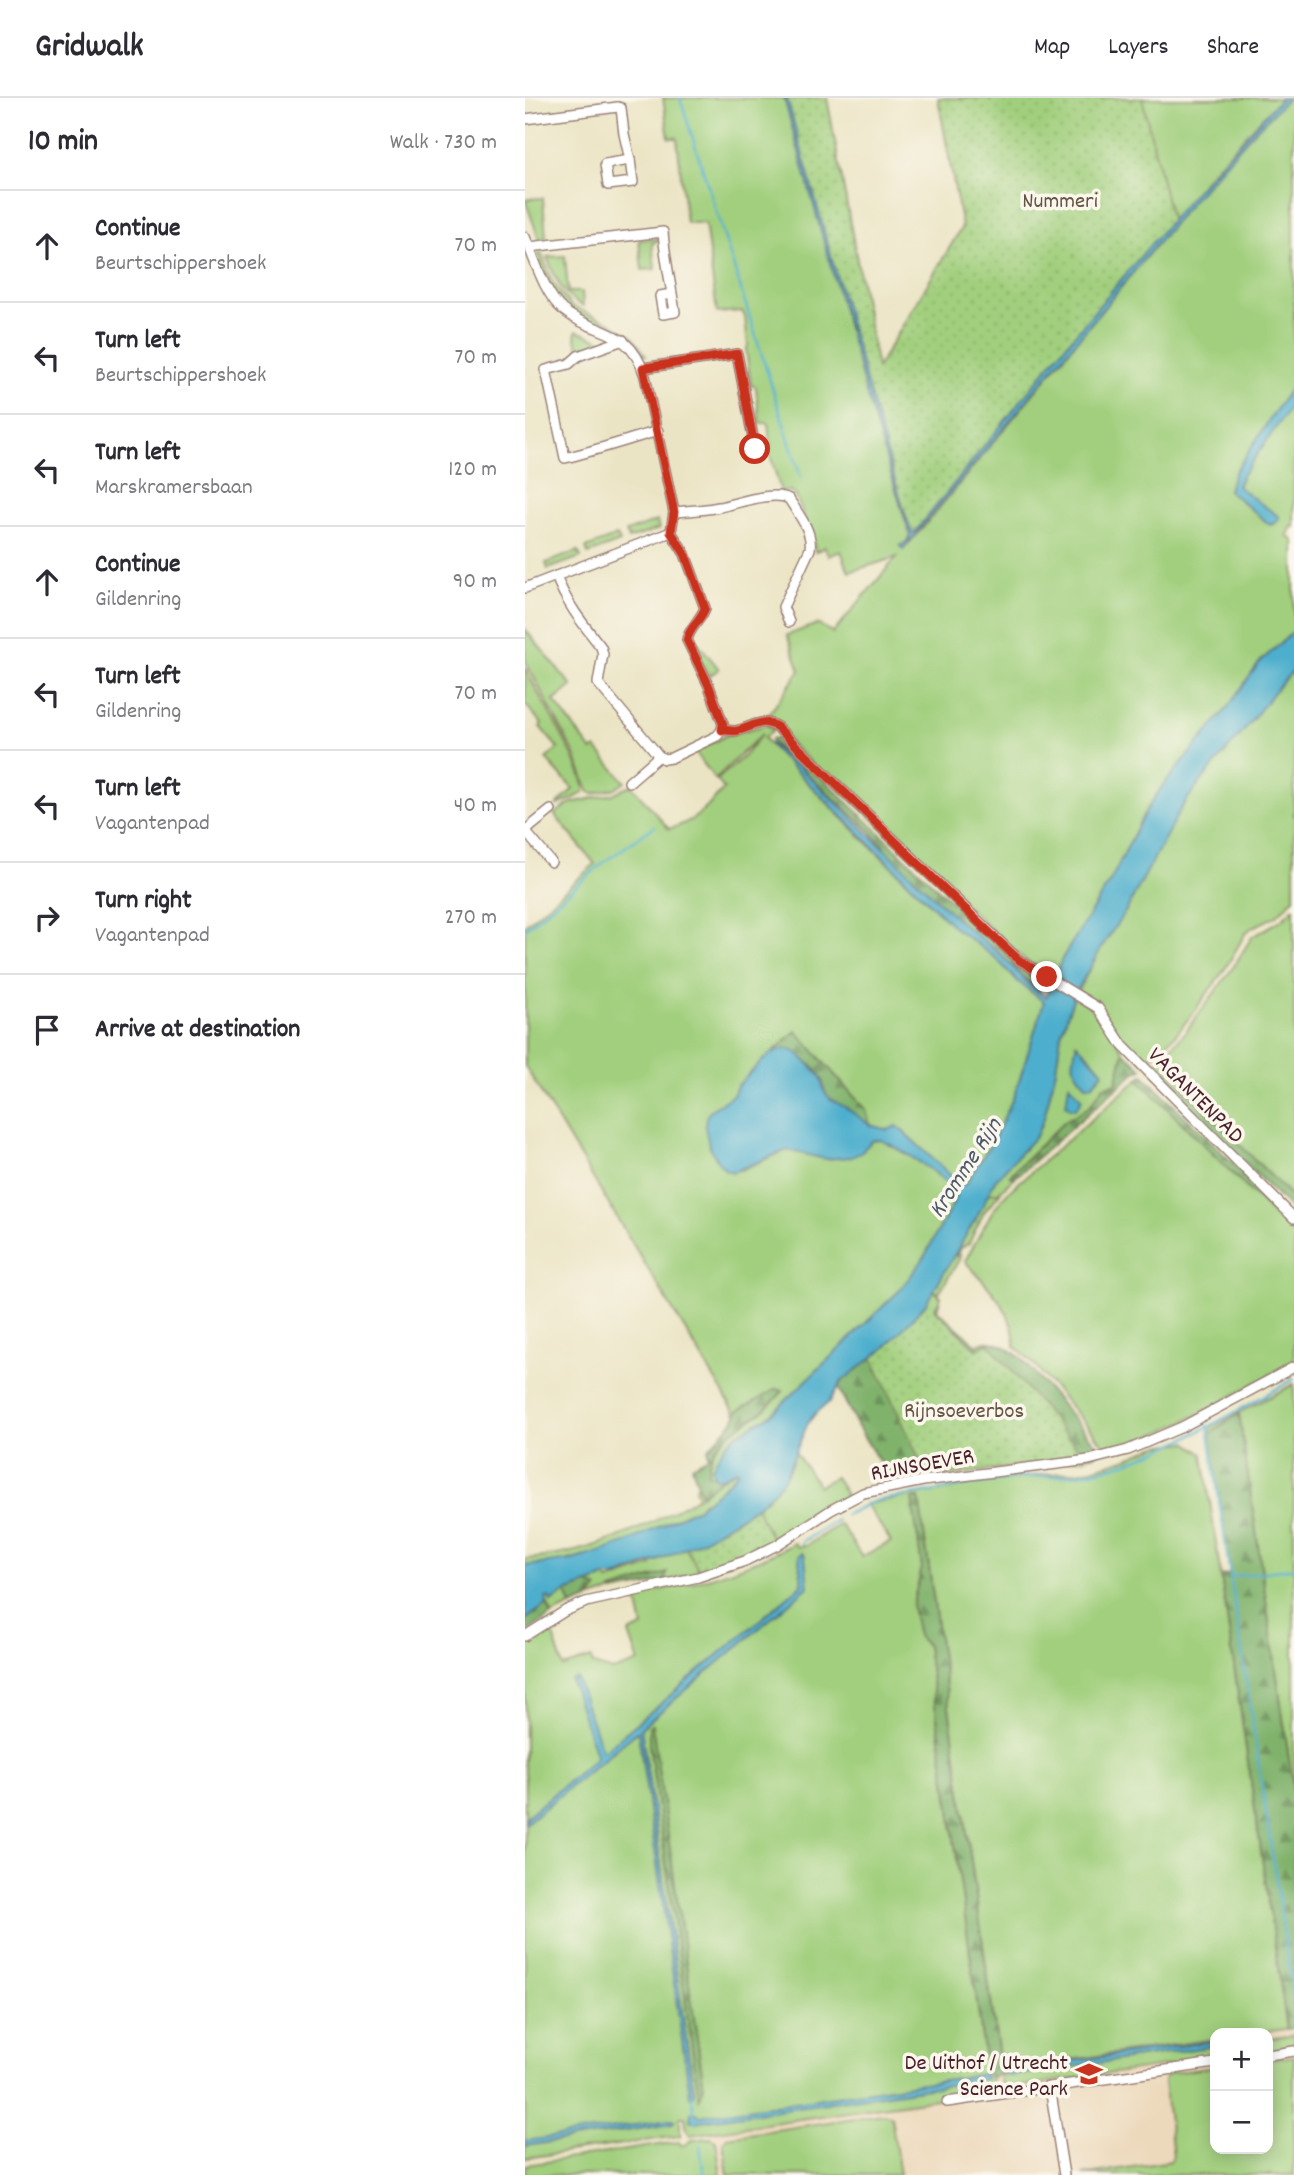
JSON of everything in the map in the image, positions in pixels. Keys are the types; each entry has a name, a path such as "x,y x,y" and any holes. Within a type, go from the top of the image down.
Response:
{"street":[{"path":"525,119 621,108 630,160"},
{"path":"529,247 663,232 672,294"},
{"path":"525,237 546,286 561,309 622,340 637,356 643,368 674,512 671,532 685,554 705,608 687,640 709,686 723,724 717,736 671,758 664,759 659,756 598,683 603,654 601,647 575,614 556,576"},
{"path":"622,340 578,356 569,364 546,370 565,458 658,431"},
{"path":"643,368 737,354 755,449"},
{"path":"674,512 718,508 748,500 784,496 789,499 811,541 810,549 783,607 789,622"},
{"path":"525,588 671,532"},
{"name":"VAGANTENPAD","path":"722,730 735,731 761,722 777,727 1019,960 1098,1008 1123,1046 1294,1218"},
{"path":"629,782 659,756"},
{"path":"551,810 525,831 551,862"},
{"name":"RIJNSOEVER","path":"525,1636 565,1611 586,1602 698,1577 745,1561 777,1545 863,1493 923,1481 1089,1460 1128,1450 1182,1427 1294,1367"},
{"path":"1273,2054 1294,2051"},
{"path":"947,2102 1210,2064"},
{"path":"1050,2087 1063,2175"}],"shaded area":[{"name":"De Uithof / Utrecht Science Park","path":"1294,2029 1294,2175 718,2175 708,2108 1210,2041 1210,2154 1273,2154 1273,2032"}],"green space":[{"path":"663,98 784,98 869,403 910,535 903,550 1216,172 1269,116 1288,98 1294,98 1294,383 1235,472 1228,490 1270,525 1274,524 1279,517 1237,487 1241,477 1294,402 1294,527 1292,526 1287,536 1294,541 1294,631 1260,662 1226,710 1161,788 1054,977 1025,960 765,720 800,670 787,635 818,624 833,633 897,557 849,572 841,551 828,556 825,547 815,552 796,496 791,491 781,492 769,451 768,423 760,423 756,387 751,385 745,317 742,311 717,313 705,223 686,223 677,138 669,138"},
{"name":"Nummeri","path":"786,98 827,98 877,368 962,227 938,98 1142,98 1172,223 912,535 878,429"},
{"path":"1139,98 1281,98 1215,168 1170,222"},
{"path":"543,198 546,238 539,239 525,199"},
{"path":"659,238 659,241 652,243 655,269 642,270 639,240"},
{"path":"541,253 553,283 571,306 631,335 646,355 642,355 626,336 565,306 550,286 537,255"},
{"path":"565,256 568,292 582,292 583,306 564,292 547,257"},
{"path":"577,331 604,342 602,345 579,350 575,335"},
{"path":"657,521 659,529 629,539 626,532"},
{"path":"617,536 620,542 588,554 586,548"},
{"path":"578,551 581,557 548,569 546,563"},
{"path":"525,629 572,686 554,701 592,751 596,748 625,782 616,788 593,794 588,791 575,755 525,661"},
{"path":"695,639 719,669 709,676 692,643"},
{"path":"525,668 569,749 583,781 583,793 556,806 573,789 546,759 558,748 525,704"},
{"path":"1294,670 1294,898 1276,916 1251,928 1245,934 1225,969 1193,1013 1145,1064 1099,1008 1078,991 1191,793 1277,686"},
{"path":"766,725 774,729 764,738 769,744 866,842 955,928 997,959 1015,979 1044,1002 1015,1094 993,1141 965,1185 961,1185 897,1126 888,1130 870,1125 866,1110 778,1047 746,1077 733,1095 711,1110 714,1155 726,1170 741,1170 787,1150 799,1152 881,1140 922,1163 954,1188 954,1202 922,1261 899,1291 772,1414 737,1434 726,1444 712,1469 715,1477 719,1479 737,1470 738,1472 709,1500 702,1502 698,1508 617,1546 579,1558 525,1566 525,1559 571,1552 636,1530 698,1497 695,1489 709,1456 721,1441 742,1424 525,1066 525,925 595,864 554,814 571,803 613,794 631,785 669,829 678,826 699,814 724,789 717,780 744,756 762,734 715,779 695,752 727,735"},
{"path":"779,737 1013,960 1043,980 1039,992 1001,955 961,923 892,858 871,832 772,742 771,739"},
{"path":"1294,908 1294,1199 1157,1062 1183,1035 1252,937 1281,920"},
{"path":"1074,996 1095,1009 1124,1052 1116,1084 1104,1086 1089,1107 1065,1121 1010,1175 1014,1178 992,1199 956,1256 960,1255 959,1260 938,1294 934,1290 995,1180 1036,1136 1044,1118 1061,1034","holes":["1076,1044 1103,1072 1089,1086"]},
{"path":"796,1031 866,1110 870,1125 827,1096 819,1073 808,1062 787,1053 773,1053"},
{"path":"1124,1052 1142,1069 1134,1073 1014,1178 1009,1176 1065,1121 1089,1107 1104,1086 1116,1084"},
{"path":"1157,1062 1294,1199 1294,1212 1153,1072 1151,1068"},
{"path":"1143,1075 1294,1223 1294,1235 1138,1079"},
{"path":"1138,1079 1294,1235 1294,1361 1182,1422 1111,1450 1015,1346 1014,1333 1005,1310 965,1261 992,1212 1006,1194"},
{"path":"985,1193 1000,1193 984,1212 969,1243 953,1253"},
{"name":"Rijnsoeverbos","path":"931,1289 941,1297 935,1309 977,1350 988,1343 1086,1458 928,1478 871,1355"},
{"name":"Rijnsoeverbos","path":"934,1290 941,1296 937,1310 977,1345 983,1342 995,1343 1023,1360 1097,1446 1099,1450 1095,1455 891,1481 858,1427 838,1387 898,1335"},
{"path":"1294,1384 1294,1794 1239,1414 1210,1433 1209,1428"},
{"path":"776,1389 783,1391 763,1411 735,1429 713,1452 708,1474 724,1477 701,1495 692,1466 708,1457 708,1449 732,1423 738,1411"},
{"path":"1239,1414 1294,1794 1294,2028 1287,2029 1221,1576 1230,1574 1210,1433"},
{"path":"1187,1442 1203,1454 1287,2029 1210,2028 1210,2040 1001,2070 919,1498 913,1499 922,1568 912,1607 918,1636 927,1646 986,2066 992,2091 690,2135 685,2117 680,2117 680,2136 525,2158 525,1824 638,1731 691,2095 694,2093 641,1728 807,1587 799,1556 802,1585 602,1750 595,1759 525,1818 525,1640 550,1625 563,1667 591,1658 593,1665 613,1671 639,1662 629,1633 643,1627 636,1595 717,1575 794,1543 797,1547 805,1546 840,1524 862,1557 891,1542 866,1504 1009,1478 1085,1471 1157,1446"},
{"path":"795,1452 819,1486 835,1477 846,1495 755,1554 664,1582 666,1574 589,1599 598,1588 587,1584 605,1577 608,1581 652,1566 651,1564 714,1534 757,1507 774,1491 787,1473"},
{"path":"919,1498 1000,2065 999,2075 990,2077 986,2066 927,1646 918,1636 912,1606 922,1568 912,1499"},
{"path":"756,1507 774,1543 755,1554 701,1573 685,1547 721,1530"},
{"path":"667,1573 664,1582 613,1592 612,1590"},
{"path":"587,1584 598,1588 589,1599 571,1606 566,1592"},
{"path":"566,1592 571,1606 552,1615 545,1598 549,1597 552,1602"},
{"path":"547,1604 552,1615 525,1633 525,1620"},
{"path":"652,1724 704,2087 699,2098 649,1744 649,1726"},
{"path":"1294,2035 1294,2047 1273,2050 1273,2038"},
{"path":"1210,2047 1210,2060 1002,2089 999,2075 1010,2076"},
{"path":"1294,2056 1294,2175 1082,2175 1171,2161 1173,2155 1165,2077 1171,2073 1210,2068 1210,2154 1273,2154 1273,2059"},
{"path":"883,2114 891,2116 900,2175 728,2175 723,2142 727,2137"},
{"path":"711,2138 716,2141 721,2175 525,2175 525,2165 679,2142 686,2145 691,2140"}],"water":[{"path":"784,98 787,98 872,402 912,533 1193,194 1281,98 1288,98 1193,200 903,550 900,546 909,540 910,535 869,403"},
{"path":"1294,383 1294,402 1237,486 1279,517 1278,521 1270,525 1228,490 1235,472"},
{"path":"1294,631 1294,670 1181,808 1127,909 1074,996 1061,1034 1044,1118 1036,1136 995,1180 978,1215 925,1305 886,1347 842,1381 829,1402 807,1425 785,1477 756,1507 703,1540 655,1562 566,1592 551,1602 549,1597 546,1598 547,1604 525,1620 525,1566 572,1560 627,1542 698,1508 729,1482 738,1472 736,1470 719,1479 715,1477 712,1469 726,1444 772,1414 899,1291 922,1261 954,1202 956,1194 944,1180 881,1140 873,1140 852,1157 825,1159 787,1150 733,1172 726,1170 709,1145 705,1127 706,1117 711,1110 733,1095 737,1086 770,1054 784,1049 792,1050 821,1077 824,1091 831,1100 870,1125 888,1130 897,1126 961,1185 965,1185 993,1141 1015,1094 1044,1002 1015,979 997,959 955,928 770,743 796,764 961,923 1001,955 1046,997 1062,959 1112,878 1144,814 1161,788 1226,710 1260,662"},
{"path":"1077,1043 1103,1072 1092,1085 1086,1085 1075,1070 1073,1062"},
{"path":"1069,1084 1082,1099 1076,1108 1071,1109 1066,1105"},
{"path":"802,1553 805,1556 808,1587 641,1728 694,2094 690,2096 638,1731 525,1824 525,1818 595,1759 596,1755 571,1680 577,1680 602,1750 605,1750 802,1585 799,1556"},
{"path":"1210,2042 1210,2047 1010,2076 1002,2074 1003,2071"},
{"path":"985,2074 986,2079 977,2081 695,2122 690,2120 691,2113 695,2112 700,2116"},
{"path":"675,2120 672,2124 525,2146 525,2141"}],"waterway":[{"path":"680,98 801,478"},
{"path":"525,929 604,862 655,826"},
{"path":"845,1515 875,1501 1010,1479 1085,1473 1122,1464 1198,1432 1294,1379"},
{"path":"1208,1426 1294,2000"},
{"path":"801,1545 803,1541 837,1520"},
{"path":"1230,1577 1294,1568"},
{"path":"692,2095 695,2122"},
{"path":"700,2146 704,2175"}],"place":[{"name":"De Uithof / Utrecht Science Park","path":"1089,2074"}],"route":[{"path":"755,449 737,354 643,368 674,512 671,532 685,554 705,608 687,640 709,686 723,724 722,730 735,731 761,722 777,727 992,935 1019,960 1047,977"}],"water label":[{"name":"Kromme Rijn","path":"964,1167"}]}
